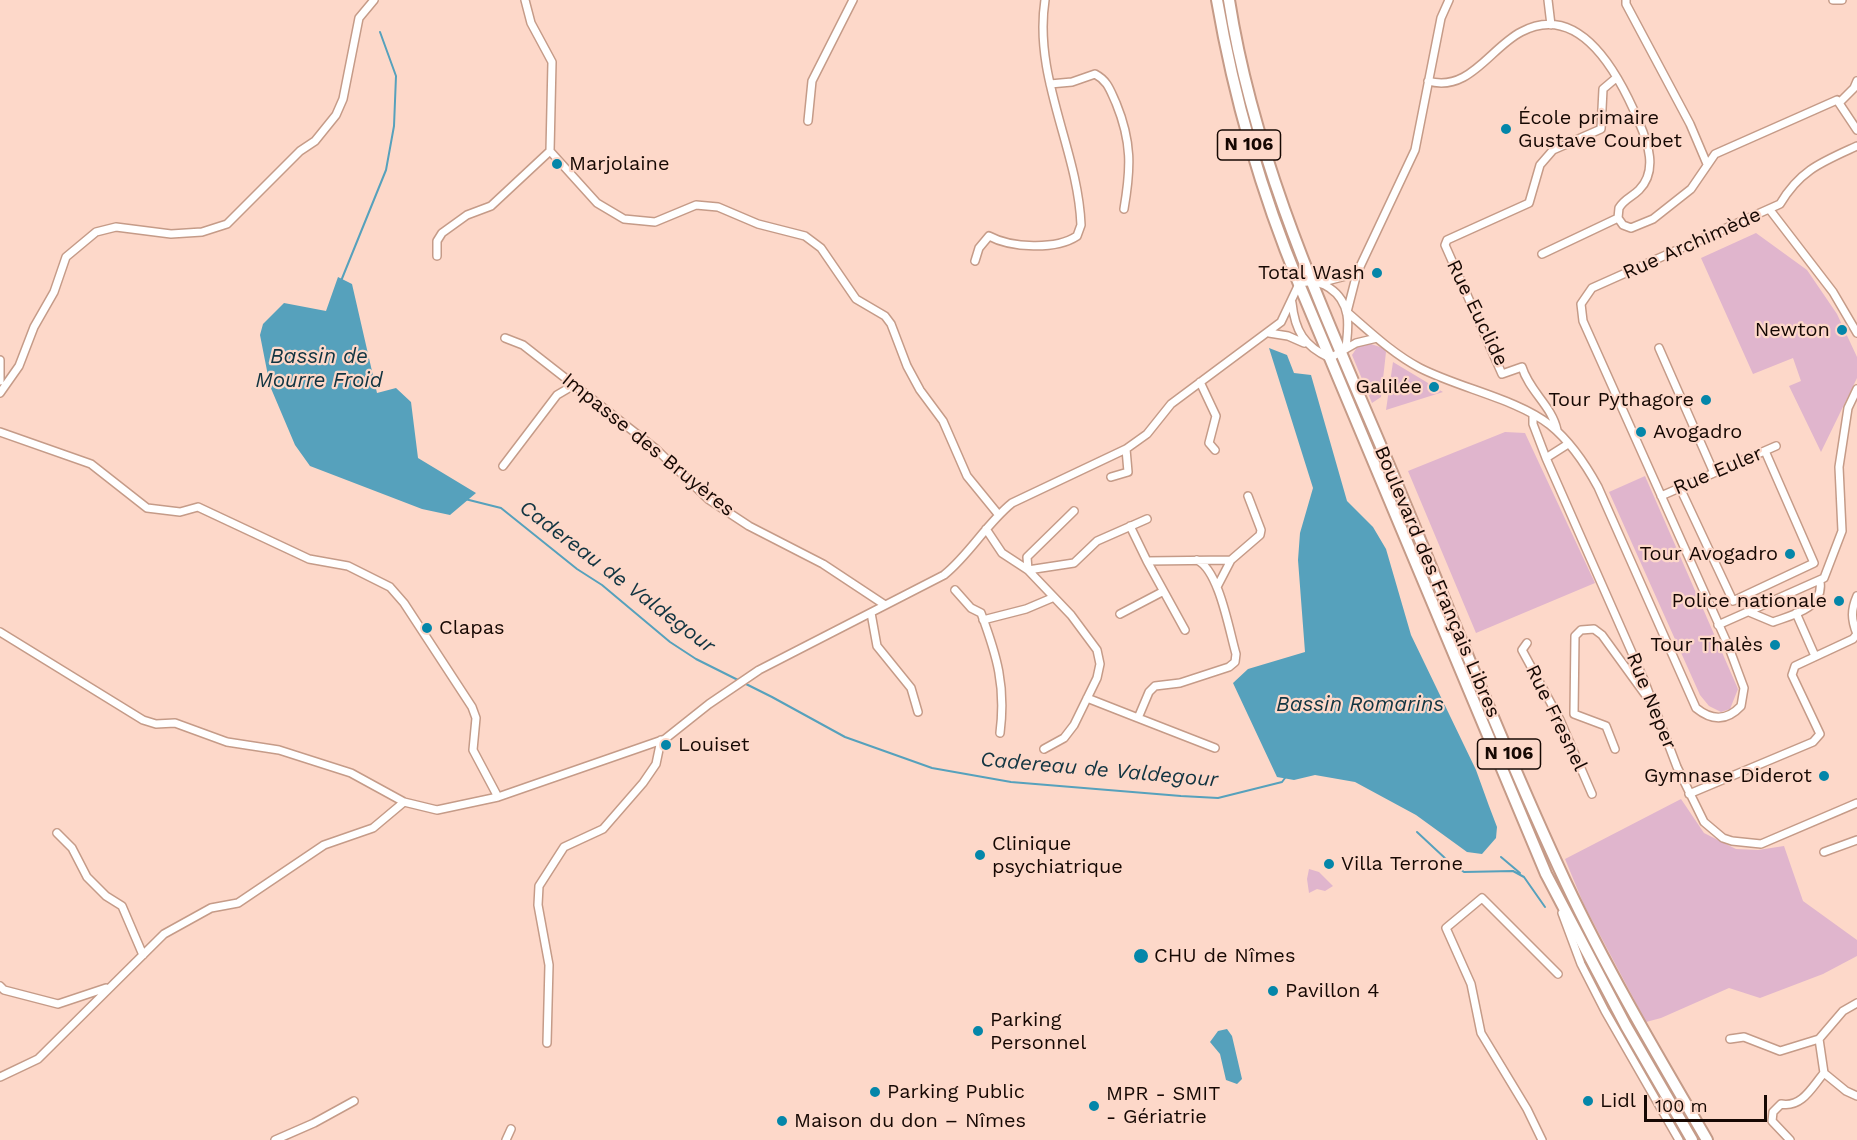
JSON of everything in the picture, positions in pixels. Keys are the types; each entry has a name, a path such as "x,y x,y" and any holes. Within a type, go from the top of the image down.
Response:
{"main road":[{"name":"Boulevard des Français Libres","path":"1217,0 1244,126 1275,226 1299,284 1546,874 1626,1026 1692,1140"},
{"name":"Boulevard des Français Libres","path":"1229,0 1246,87 1268,166 1310,280 1343,350 1499,730 1566,884 1605,962 1707,1140"}],"street":[{"path":"0,393 20,366 34,327 54,292 66,257 96,232 116,227 171,234 218,229 227,224 300,152 315,141 336,115 343,99 359,18 374,0"},
{"path":"525,0 531,23 546,47 552,62 550,151 597,203 624,219 655,222 696,205 718,207 758,224 805,237 821,248 856,299 885,316 891,324 907,366 920,390 943,421 967,476 998,514"},
{"path":"808,121 812,81 853,0"},
{"path":"975,261 979,248 989,236 1009,243 1056,244 1077,236 1081,225 1081,216 1050,84 1043,29 1045,0"},
{"path":"1343,350 1347,312 1357,273 1412,160 1441,18 1449,0"},
{"path":"1548,0 1551,25"},
{"path":"1626,0 1657,65 1690,124 1707,165"},
{"path":"1833,0 1842,0"},
{"path":"1428,81 1444,83 1462,78 1481,66 1519,32 1534,26 1551,25 1573,29 1587,37 1616,78 1646,139 1650,163 1646,183 1623,201 1619,208 1618,218 1542,254"},
{"path":"1050,84 1072,82 1095,74 1106,80 1127,129 1130,161 1124,209"},
{"name":"Rue Euclide","path":"1557,433 1554,419 1526,382 1522,367 1502,374 1445,245 1447,240 1529,203 1540,165 1553,150 1601,129 1604,89 1616,78"},
{"path":"1839,103 1854,88 1857,81"},
{"path":"1707,165 1715,154 1836,100 1857,130"},
{"path":"1770,210 1780,204 1798,179 1810,168 1857,146"},
{"path":"437,256 437,241 442,233 467,215 491,206 550,151"},
{"name":"Rue Archimède","path":"1618,218 1623,225 1631,228 1653,219 1691,189 1707,165"},
{"name":"Rue Archimède","path":"1661,496 1583,321 1581,304 1592,288 1770,210 1833,292 1857,333"},
{"path":"0,632 143,720 156,724 175,723 227,742 279,750 351,773 404,802 437,810 498,797 585,768 645,744 661,743 746,679 944,575 958,564 998,514 1027,494 1126,449 1147,434 1171,404 1281,322 1292,303 1299,284 1310,280 1323,282 1357,273"},
{"path":"1323,282 1347,312 1377,338 1417,366 1533,415 1550,425 1578,454 1598,487 1696,708 1714,719 1735,713 1744,697 1744,688 1661,496"},
{"path":"1292,303 1296,327 1305,343"},
{"path":"1269,333 1288,336 1330,358 1364,339 1377,338"},
{"name":"Impasse des Bruyères","path":"505,338 523,345 656,448 708,499 749,526 823,564 885,605"},
{"path":"1659,348 1714,473"},
{"path":"0,360 0,381"},
{"path":"1200,382 1216,416 1209,442 1215,450"},
{"path":"503,465 557,395 574,385"},
{"path":"1749,612 1773,622 1815,604 1822,590 1821,582 1842,531 1839,467 1848,408 1857,389"},
{"name":"Rue Neper","path":"1533,415 1533,424 1546,458 1689,795 1704,822 1714,831 1732,841 1751,844 1773,841 1857,803"},
{"path":"0,432 91,464 147,508 180,512 198,507 309,559 348,566 390,587 404,603 472,707 476,718 473,750 498,797"},
{"path":"1546,458 1568,444"},
{"name":"Rue Euler","path":"1661,496 1776,446"},
{"path":"1111,477 1128,472 1126,449"},
{"path":"1680,488 1733,601 1814,563 1765,451"},
{"path":"1217,587 1231,560 1260,535 1261,530 1248,496"},
{"path":"1028,570 1027,556 1074,511"},
{"path":"1028,570 1074,563 1097,541 1147,519"},
{"path":"1130,526 1162,592 1185,630"},
{"path":"986,530 1002,553 1028,570 1052,598 1071,615 1096,650 1100,664 1074,725 1064,738 1044,749"},
{"path":"1138,718 1149,692 1155,686 1180,683 1229,667 1235,662 1236,654 1217,587 1208,568 1197,560"},
{"path":"1148,561 1231,560"},
{"path":"1718,625 1821,582"},
{"path":"955,590 970,608 981,613 1002,684 1000,733"},
{"path":"1120,614 1162,592"},
{"path":"1689,795 1813,742 1820,734 1792,675 1795,666 1853,639 1857,634 1852,621 1852,610 1857,596"},
{"path":"983,620 1033,607 1052,598"},
{"path":"871,613 877,646 911,688 918,712"},
{"path":"1796,613 1815,656"},
{"path":"1574,714 1575,636 1581,630 1594,629 1602,635 1652,704"},
{"name":"Rue Fresnel","path":"1527,643 1522,650 1560,720 1592,794"},
{"path":"1087,698 1215,748"},
{"path":"1560,720 1574,714 1605,726 1615,749"},
{"path":"547,1043 549,965 538,905 539,886 564,847 603,829 636,791 656,764 661,743"},
{"path":"0,1077 38,1059 164,934 211,908 238,903 324,845 373,828 404,802"},
{"path":"57,833 72,848 87,877 106,896 123,906 143,955"},
{"path":"1824,852 1857,840"},
{"path":"1546,874 1581,964 1679,1140"},
{"path":"1542,1140 1527,1109 1481,1033 1472,984 1446,928 1482,898 1558,974"},
{"path":"0,986 4,990 58,1004 108,988"},
{"path":"1730,1039 1744,1037 1780,1051 1819,1039 1843,1011 1857,1003"},
{"path":"1819,1039 1824,1073 1846,1091 1857,1096"},
{"path":"1790,1140 1772,1121 1773,1113 1781,1104 1791,1106 1800,1101 1824,1073"},
{"path":"275,1140 314,1123 354,1101"},
{"path":"506,1140 511,1129"}],"shaded area":[{"path":"1756,233 1807,270 1837,314 1857,357 1857,378 1821,452 1789,386 1801,381 1793,358 1753,374 1701,258"},
{"path":"1368,343 1383,348 1386,352 1381,397 1372,403 1352,355 1358,346"},
{"path":"1393,362 1443,392 1386,410"},
{"path":"1505,432 1525,433 1595,583 1476,633 1408,471"},
{"path":"1645,476 1738,689 1730,709 1721,712 1709,706 1700,695 1609,492"},
{"path":"1681,799 1704,833 1736,849 1758,850 1784,846 1803,901 1857,940 1857,956 1823,974 1760,998 1729,988 1661,1018 1646,1022 1584,905 1565,859"},
{"path":"1309,869 1319,872 1333,886 1325,891 1317,889 1309,893 1307,879"}],"water":[{"name":"Bassin de Mourre Froid","path":"338,277 352,284 377,393 396,388 411,402 418,458 476,493 450,515 422,509 310,466 295,445 270,386 260,335 263,324 284,303 326,311"},
{"name":"Bassin Romarins","path":"1269,348 1287,355 1294,373 1311,375 1347,501 1373,527 1386,549 1411,635 1476,770 1497,827 1496,838 1482,854 1467,852 1416,815 1355,782 1315,775 1294,780 1277,777 1233,683 1248,669 1305,652 1298,560 1300,533 1313,488"},
{"path":"1227,1029 1232,1036 1242,1079 1237,1084 1226,1080 1220,1054 1210,1042 1218,1031"}],"waterway":[{"name":"Cadereau de Valdegour","path":"341,281 386,170 394,126 396,76 380,32"},
{"name":"Cadereau de Valdegour","path":"465,499 501,508 577,569 602,585 670,642 696,659 845,737 932,768 1011,782 1218,798 1282,782 1285,778"},
{"name":"Cadereau de Valdegour","path":"1417,832 1447,860 1464,872 1513,871 1524,877 1545,907"},
{"name":"Cadereau de Valdegour","path":"1501,857 1520,873"}],"place":[{"name":"École primaire Gustave Courbet","path":"1506,129"},
{"name":"Marjolaine","path":"557,164"},
{"name":"Total Wash","path":"1377,273"},
{"name":"Newton","path":"1842,330"},
{"name":"Galilée","path":"1434,387"},
{"name":"Tour Pythagore","path":"1706,400"},
{"name":"Avogadro","path":"1641,432"},
{"name":"Tour Avogadro","path":"1790,554"},
{"name":"Police nationale","path":"1839,601"},
{"name":"Clapas","path":"427,628"},
{"name":"Tour Thalès","path":"1775,645"},
{"name":"Louiset","path":"666,745"},
{"name":"Gymnase Diderot","path":"1824,776"},
{"name":"Clinique psychiatrique","path":"980,855"},
{"name":"Villa Terrone","path":"1329,864"},
{"name":"CHU de Nîmes","path":"1141,956"},
{"name":"Pavillon 4","path":"1273,991"},
{"name":"Parking Personnel","path":"978,1031"},
{"name":"Parking Public","path":"875,1092"},
{"name":"Lidl","path":"1588,1101"},
{"name":"MPR - SMIT - Gériatrie","path":"1094,1106"},
{"name":"Maison du don – Nîmes","path":"782,1121"}]}
